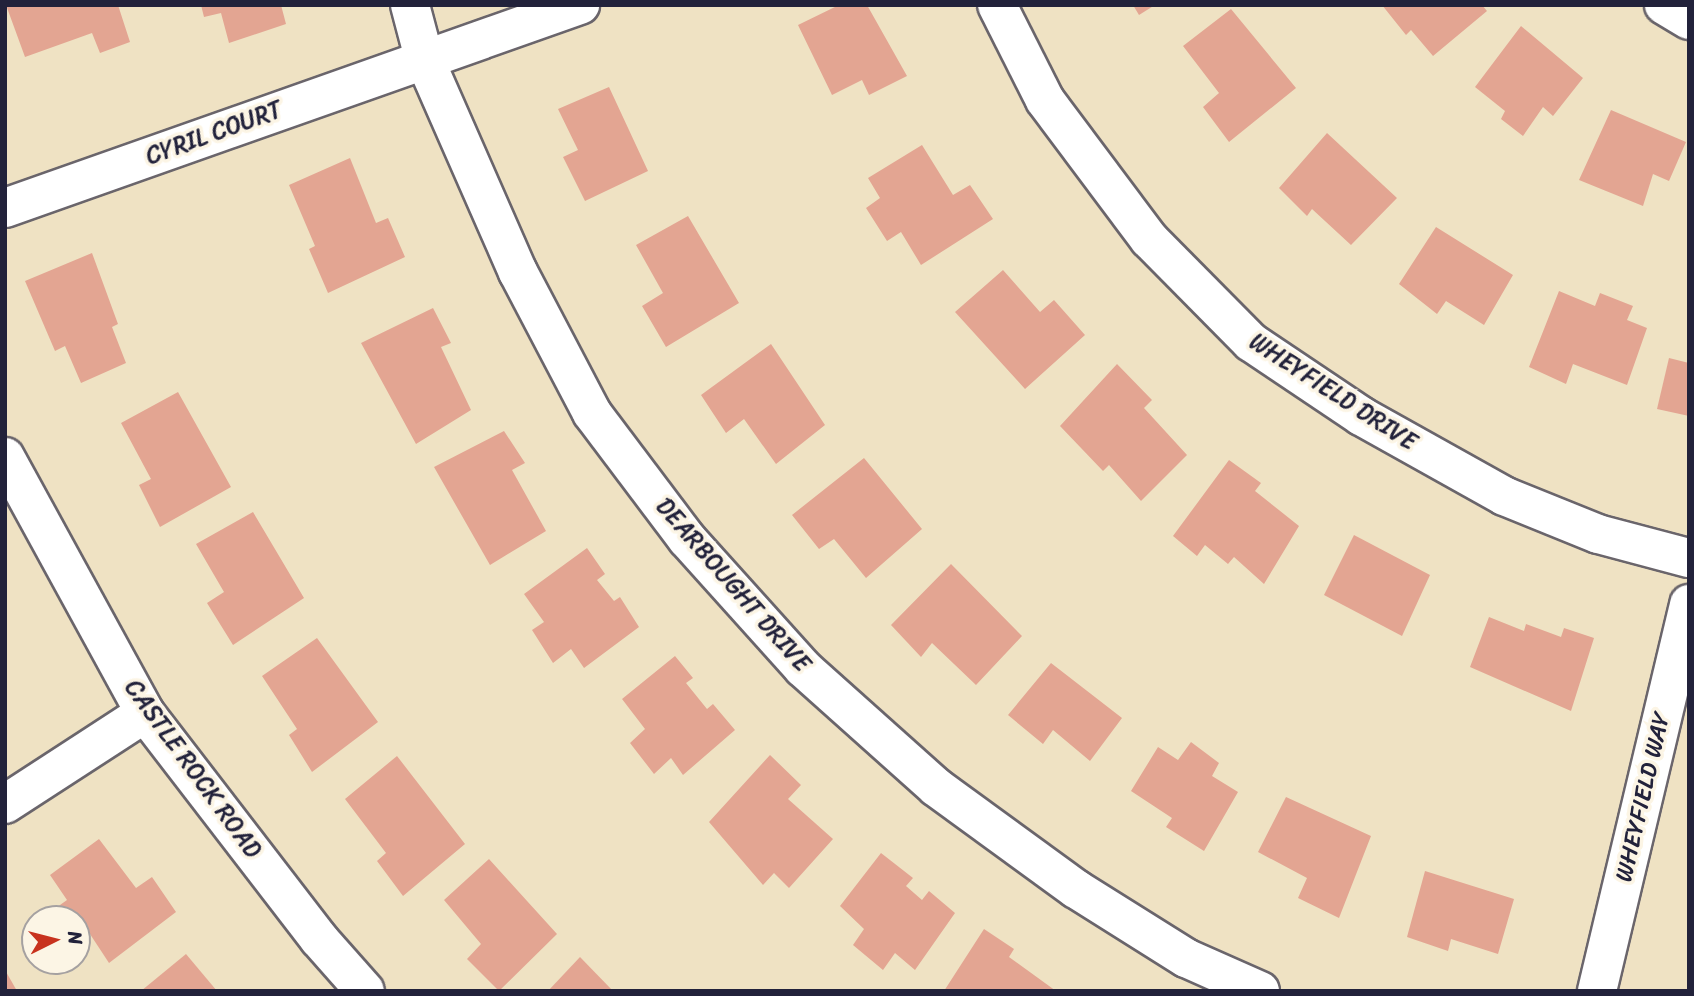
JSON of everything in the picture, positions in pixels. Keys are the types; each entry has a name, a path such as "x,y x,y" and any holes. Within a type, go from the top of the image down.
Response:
{"street":[{"name":"DEARBOUGHT DRIVE","path":"410,5 424,58 518,272 592,413 714,569 803,668 936,787 1076,889 1186,958 1260,991"},
{"name":"CYRIL COURT","path":"5,208 580,5"},
{"name":"WHEYFIELD DRIVE","path":"997,5 1045,100 1149,239 1251,342 1360,416 1504,496 1598,534 1689,558"},
{"path":"1664,5 1689,20"},
{"name":"CASTLE ROCK ROAD","path":"5,457 145,713 319,939 365,991"},
{"name":"WHEYFIELD WAY","path":"1597,991 1689,604"},
{"path":"5,804 145,713"}],"building":[{"path":"6,5 118,5 130,42 100,53 92,33 25,57"},
{"path":"201,5 281,5 286,24 229,43 221,13 204,17"},
{"path":"839,5 867,5 907,76 869,95 862,80 832,95 798,25"},
{"path":"1133,5 1155,5 1139,15"},
{"path":"1382,5 1482,5 1487,11 1433,56 1411,30 1406,35"},
{"path":"1231,9 1296,88 1229,142 1203,107 1219,93 1183,46"},
{"path":"1521,26 1583,78 1553,116 1543,107 1523,136 1501,119 1505,111 1475,87"},
{"path":"609,87 648,171 585,201 563,157 578,150 558,109"},
{"path":"1611,110 1686,142 1669,181 1653,174 1643,206 1579,180"},
{"path":"1327,133 1397,198 1351,245 1312,209 1307,216 1279,188"},
{"path":"922,145 953,195 970,185 993,219 921,265 901,232 887,241 866,208 880,198 868,178"},
{"path":"350,158 376,223 388,218 405,257 328,293 309,249 315,246 289,185"},
{"path":"688,216 739,303 666,347 642,306 663,293 636,245"},
{"path":"1436,227 1513,275 1484,325 1446,301 1437,314 1399,284"},
{"path":"92,253 118,324 112,327 126,363 81,383 65,346 55,351 25,281"},
{"path":"1003,270 1040,312 1054,300 1085,335 1025,389 955,312"},
{"path":"1559,291 1595,306 1600,293 1633,306 1627,320 1647,328 1627,385 1573,364 1566,384 1529,367"},
{"path":"433,308 451,343 441,347 471,410 416,444 361,343"},
{"path":"771,344 825,425 776,464 744,419 726,433 701,395"},
{"path":"1669,358 1689,363 1689,416 1657,409"},
{"path":"1117,364 1152,400 1144,408 1187,455 1141,501 1109,465 1103,471 1060,426"},
{"path":"178,392 231,487 160,527 139,485 151,479 121,423"},
{"path":"504,431 525,463 512,470 546,531 490,565 434,467"},
{"path":"864,458 922,529 866,578 834,539 819,549 792,515"},
{"path":"1229,460 1261,483 1255,491 1299,526 1264,584 1234,557 1228,564 1205,545 1197,556 1173,536"},
{"path":"253,512 304,598 233,645 207,603 224,592 196,544"},
{"path":"1354,535 1430,575 1402,636 1324,595"},
{"path":"587,548 605,574 597,580 614,601 620,597 639,627 584,668 571,649 553,663 532,630 544,622 524,594"},
{"path":"951,564 1022,636 976,685 932,643 921,657 891,625"},
{"path":"1489,617 1524,631 1526,624 1561,637 1564,628 1594,638 1571,711 1470,667"},
{"path":"317,638 378,722 312,772 289,735 297,729 262,676"},
{"path":"675,656 693,678 686,683 707,709 713,704 735,730 683,775 671,758 654,774 630,743 645,729 622,699"},
{"path":"1051,663 1122,718 1090,761 1053,730 1043,744 1008,715"},
{"path":"1191,742 1219,763 1212,776 1238,792 1204,851 1166,827 1172,818 1131,791 1158,747 1178,760"},
{"path":"770,755 801,785 788,799 833,839 789,888 774,873 763,885 709,822"},
{"path":"397,756 465,844 403,896 377,861 386,853 345,799"},
{"path":"1286,797 1371,836 1339,918 1298,898 1307,878 1258,852"},
{"path":"99,839 136,888 152,877 176,912 109,963 91,936 91,905 60,905 67,900 50,875"},
{"path":"881,853 913,878 906,886 922,900 929,891 955,913 915,970 895,953 883,970 853,945 864,929 840,906"},
{"path":"489,859 557,934 499,991 467,959 481,944 444,900"},
{"path":"1425,871 1514,899 1498,954 1451,939 1448,951 1407,937"},
{"path":"984,929 1014,949 1009,957 1056,991 944,991"},
{"path":"186,954 217,991 141,991"},
{"path":"580,957 613,991 548,991"},
{"path":"5,970 17,991 5,991"}]}
